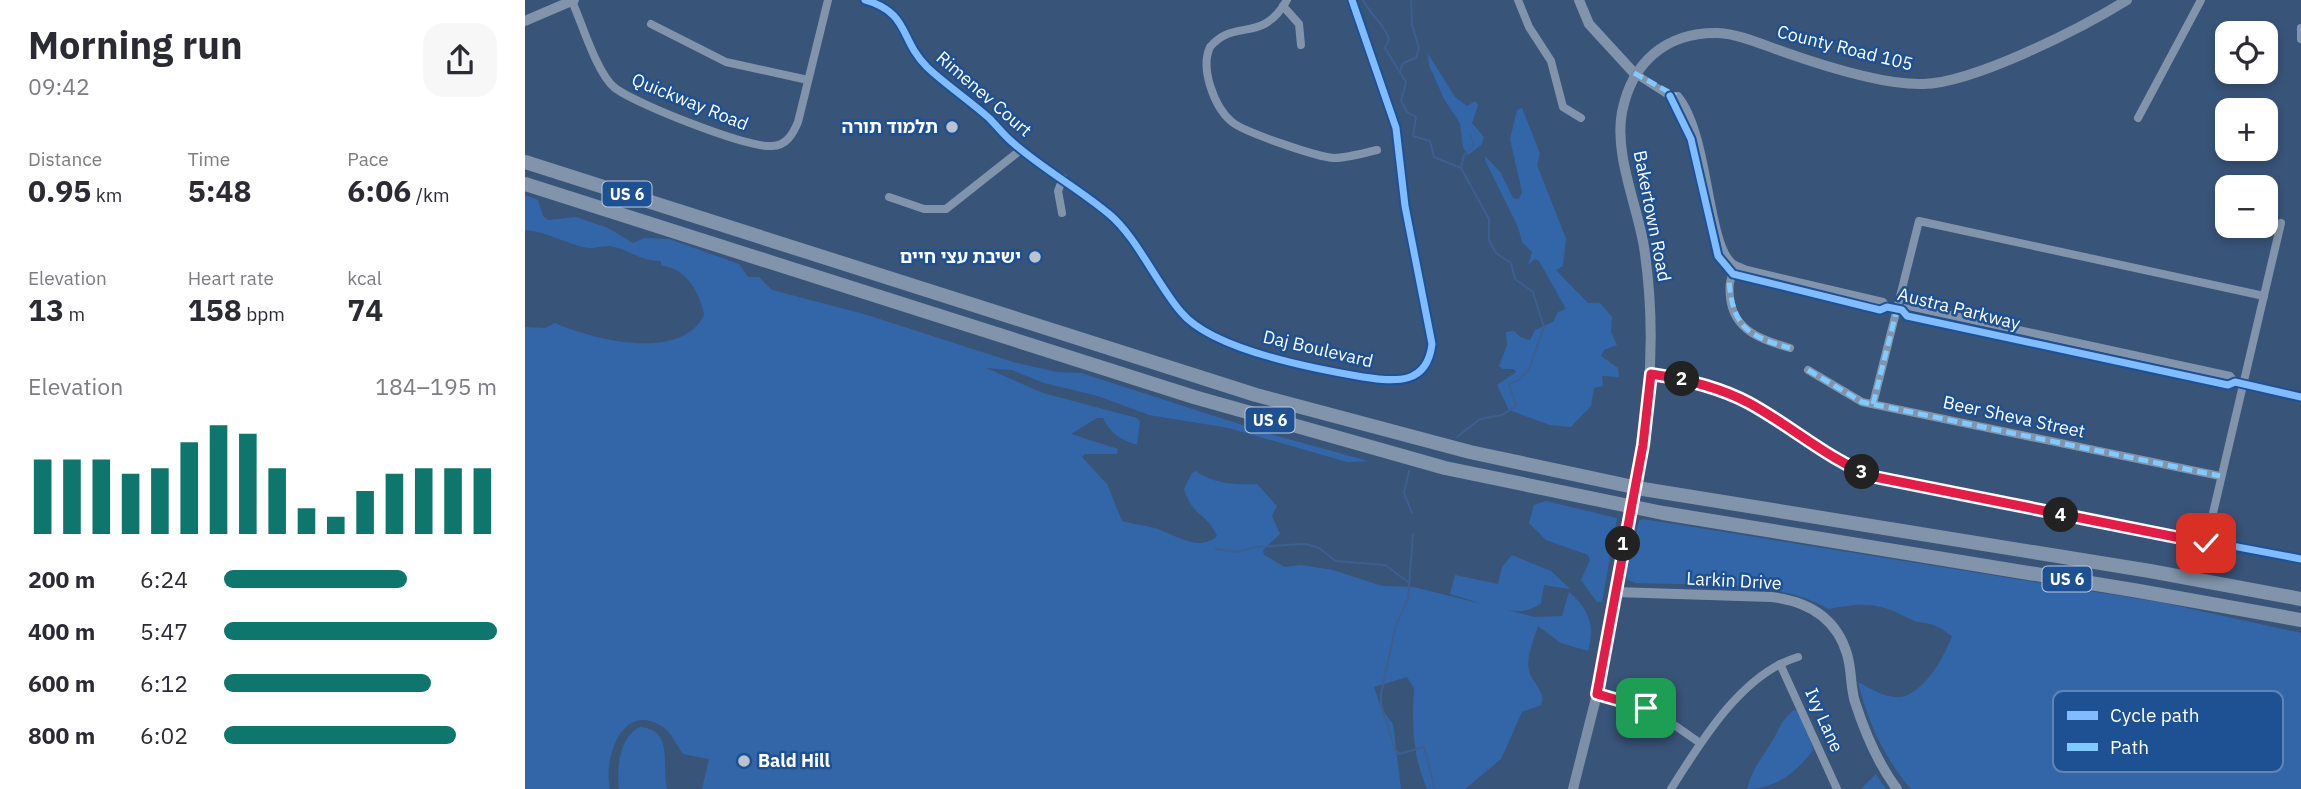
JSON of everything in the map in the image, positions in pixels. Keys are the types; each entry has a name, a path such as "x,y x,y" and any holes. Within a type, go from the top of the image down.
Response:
{"highway":[{"name":"US 6","path":"525,162 1221,384 1422,440 1655,491 2150,571 2301,599"},
{"name":"US 6","path":"525,184 1218,405 1445,468 1663,513 2150,592 2301,621"}],"main road":[{"name":"County Road 105","path":"1635,73 1655,52 1680,38 1719,33 1855,72 1906,83 1939,83 1988,67 2052,40 2127,0"},
{"name":"Bakertown Road","path":"1573,789 1597,694 1639,463 1651,374 1644,250 1621,141 1622,112 1635,73"}],"street":[{"name":"Quickway Road","path":"573,1 601,67 614,88 736,139 772,146 788,139 798,122 828,0"},
{"name":"Rimenev Court","path":"865,0 890,10 927,66 1022,149 1063,178"},
{"name":"Daj Boulevard","path":"1063,178 1121,225 1180,312 1205,333 1229,344 1359,376 1388,381 1420,373 1430,359 1432,344 1405,206 1396,128 1352,0"},
{"path":"1518,0 1529,27 1551,61 1563,107 1581,118"},
{"path":"1579,0 1589,24 1635,73 1671,96 1691,139 1717,256 1735,270 1729,281 1737,319 1747,331 1790,348"},
{"path":"2138,118 2201,0"},
{"path":"525,21 573,1"},
{"path":"1301,45 1299,24 1285,3 1263,27 1226,33 1210,47 1207,70 1221,110 1241,128 1312,153 1335,158 1377,150"},
{"path":"650,24 726,62 808,80"},
{"path":"2301,28 2301,39"},
{"path":"889,197 924,209 946,209 1022,149"},
{"path":"1062,213 1058,191 1063,178"},
{"path":"1873,404 1919,221 2264,296"},
{"path":"2206,543 2239,383 2281,223"},
{"name":"Austra Parkway","path":"1735,270 1880,310 1909,306 2230,376 2239,383 2301,397"},
{"name":"Beer Sheva Street","path":"1808,370 1863,402 2220,476"},
{"path":"1651,374 1695,382 1739,398 1828,456 1875,477 2206,543 2301,559"},
{"name":"Larkin Drive","path":"1615,592 1771,597 1792,599 1818,611 1840,636 1847,654 1856,703 1888,778 1897,789"},
{"path":"1671,789 1724,710 1780,664 1798,657"},
{"name":"Ivy Lane","path":"1780,664 1837,789"},
{"path":"1597,694 1657,713 1700,743"}],"shaded area":[{"path":"1428,54 1455,97 1467,106 1475,101 1478,105 1472,123 1484,137 1481,145 1468,155 1463,147 1460,123 1444,99 1429,65"},
{"path":"1522,108 1540,154 1537,165 1566,239 1563,266 1556,270 1588,303 1600,303 1612,317 1611,332 1617,345 1604,350 1601,356 1618,368 1619,377 1602,376 1603,386 1594,388 1591,406 1571,427 1550,425 1509,410 1497,385 1516,372 1514,369 1503,369 1499,366 1507,345 1506,332 1514,331 1520,337 1530,340 1535,330 1553,322 1558,312 1566,309 1539,261 1535,259 1528,265 1532,252 1522,242 1518,227 1485,160 1485,156 1501,173 1513,198 1519,199 1522,192 1510,139 1517,110"},
{"path":"525,195 538,200 543,216 548,220 576,217 608,228 633,243 644,238 669,239 739,264 748,277 759,277 772,290 864,314 1013,362 1057,372 1081,373 1270,434 1368,461 1347,462 1229,428 1149,415 1098,396 1044,383 1012,370 986,368 1043,393 1137,418 1140,422 1137,445 1117,436 1103,418 1097,418 1071,434 1118,449 1117,454 1085,454 1082,457 1107,484 1122,521 1203,543 1217,536 1187,498 1184,489 1192,473 1196,471 1225,483 1257,484 1277,506 1272,516 1280,534 1263,550 1264,555 1285,567 1301,565 1333,570 1382,586 1413,587 1535,617 1562,616 1569,592 1582,605 1589,619 1591,634 1588,651 1561,643 1538,626 1528,665 1530,675 1542,695 1541,705 1522,712 1501,759 1465,789 1427,789 1418,764 1414,739 1414,688 1407,677 1374,687 1382,710 1393,724 1401,789 702,789 709,759 683,754 666,729 649,721 636,721 626,727 613,749 610,789 525,789 525,327 545,328 555,323 612,340 656,343 676,339 692,330 704,315 699,298 690,283 677,271 661,266 661,261 643,258 611,246 580,246 525,230"},
{"path":"1546,501 1617,518 1602,602 1597,602 1581,580 1590,560 1588,555 1546,540 1529,523 1534,505"},
{"path":"1643,519 2164,603 2301,633 2301,789 1911,789 1878,739 1858,682 1881,694 1905,696 1920,686 1934,671 1952,636 1936,626 1871,605 1828,609 1809,599 1761,588 1636,583 1628,580 1626,574 1639,521"},
{"path":"1512,555 1551,571 1570,589 1544,585 1541,603 1532,609 1521,611 1509,611 1450,594 1455,575 1498,584 1502,567"},
{"path":"1794,710 1802,713 1813,750 1785,778 1767,786 1747,789 1754,770 1782,723"},
{"path":"640,727 651,730 662,742 667,789 619,789 619,763 624,745 633,731"},
{"path":"1876,774 1886,789 1861,789"}],"waterway":[{"path":"1363,0 1387,34 1389,39 1385,48 1406,82 1401,101 1407,112 1416,117 1413,136 1430,141 1434,157 1461,168 1489,219 1489,240 1496,253 1511,263 1515,279 1533,292 1544,327 1529,369 1519,380 1509,384 1516,406 1502,415 1480,419 1457,437"},
{"path":"1400,71 1403,63 1416,58 1419,48 1412,25 1411,0"},
{"path":"1461,167 1464,155 1474,145 1470,135"},
{"path":"1409,471 1404,493 1412,513"},
{"path":"1413,534 1408,599 1396,625 1381,704 1395,750 1399,754 1424,747 1435,789"},
{"path":"1215,549 1237,552 1255,547 1305,544 1319,548 1336,561 1385,565 1408,582"}],"marked path":[{"path":"1634,73 1676,96"},
{"path":"1735,269 1729,281 1734,309 1739,319 1753,334 1790,348"},
{"path":"1873,404 1897,309"},
{"path":"1808,370 1862,402 2220,476"}],"cycle path":[{"path":"865,0 890,12 918,57 934,74 989,118 1023,151 1119,223 1172,301 1196,325 1216,337 1266,356 1375,379 1398,380 1417,374 1424,367 1432,344 1405,206 1396,128 1352,0"},
{"path":"1670,96 1691,139 1718,256 1733,274 1880,310 1887,307 1902,310 1907,316 2228,385 2235,382 2301,397"},
{"path":"1651,374 1701,384 1738,397 1850,466 1889,481 2301,559"}],"place":[{"name":"תלמוד תורה","path":"952,127"},
{"name":"ישיבת עצי חיים","path":"1035,257"},
{"name":"Bald Hill","path":"744,761"}],"route":[{"path":"1646,708 1597,694 1643,445 1651,374 1695,382 1739,398 1828,456 1875,477 2206,543"}]}
